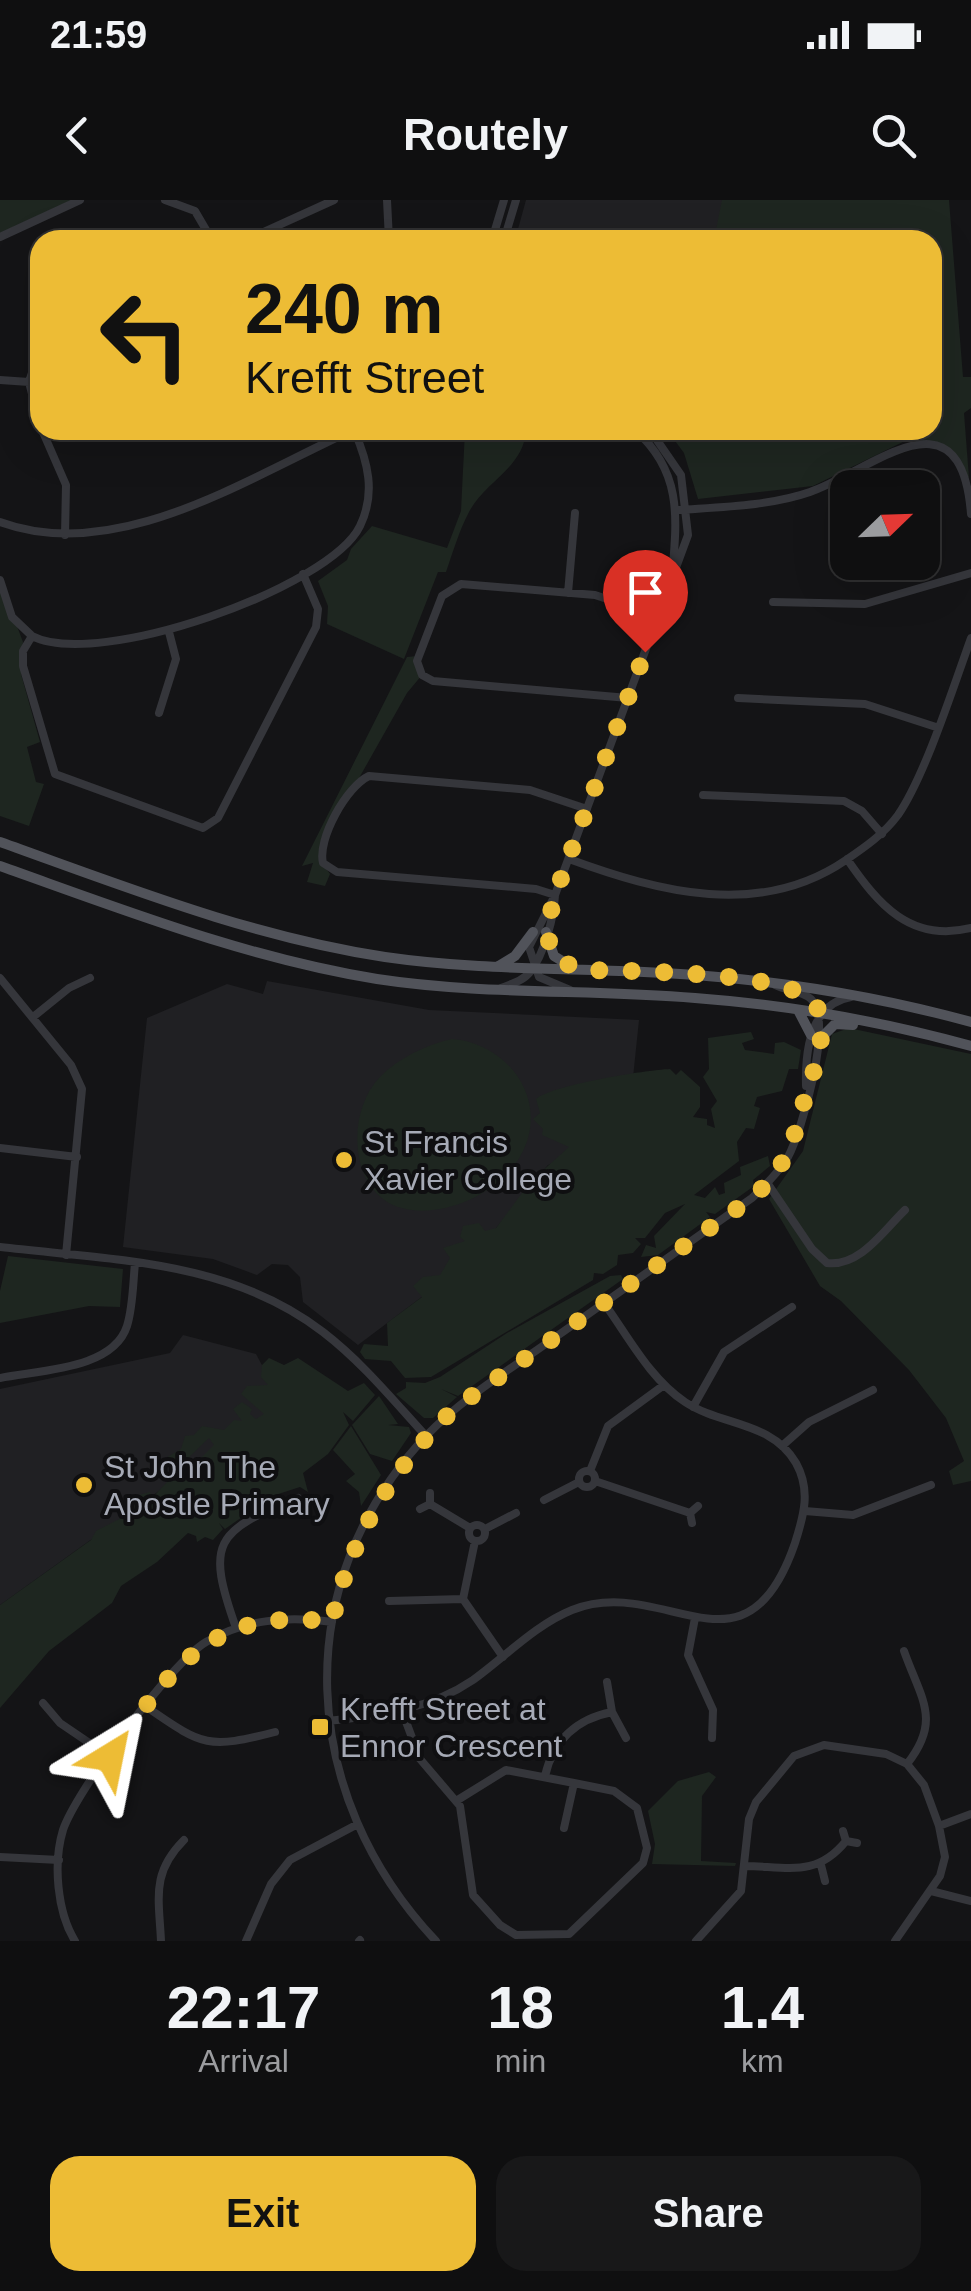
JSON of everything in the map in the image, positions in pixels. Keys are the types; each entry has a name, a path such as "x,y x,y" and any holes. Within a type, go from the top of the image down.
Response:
{"main road":[{"path":"0,842 258,930 382,956 496,968 772,982 859,996 971,1022"},
{"path":"0,866 252,952 378,979 498,989 692,997 798,1009 971,1046"},
{"path":"496,968 515,956 533,932"},
{"path":"546,932 554,956 578,970"},
{"path":"798,1009 815,1037 836,1024 889,1026"}],"street":[{"path":"0,236 80,200"},
{"path":"165,200 195,211 206,230"},
{"path":"268,230 334,200"},
{"path":"387,200 388,230"},
{"path":"495,230 504,200"},
{"path":"507,230 516,200"},
{"path":"30,379 30,386"},
{"path":"0,380 29,382"},
{"path":"46,440 66,485 65,535"},
{"path":"0,535 2,522 65,535 106,533 144,524 331,440"},
{"path":"0,580 12,617 32,636 51,644 78,646 168,632 303,574 337,555 365,513 369,474 357,440"},
{"path":"644,440 662,461 683,509"},
{"path":"498,989 519,981 532,968 555,895 672,580 683,509 681,475 657,440"},
{"path":"683,509 808,492 895,448 916,444 940,450 956,462 968,487 971,514"},
{"path":"568,592 575,513"},
{"path":"772,602 865,604 971,573"},
{"path":"32,636 23,651 23,666 55,774 198,828 208,827 218,818 318,621 316,603 303,574"},
{"path":"628,698 433,680 419,671 418,656 440,601 450,588 467,584 607,598 658,616"},
{"path":"159,713 176,660 168,632"},
{"path":"568,859 664,890 747,894 803,885 882,834 903,807 971,640"},
{"path":"738,698 865,704 936,726"},
{"path":"555,895 536,889 337,872 323,863 320,852 351,790 369,776 530,790 587,809"},
{"path":"703,794 844,801 862,811 882,834"},
{"path":"847,859 877,902 898,919 934,930 971,928"},
{"path":"555,895 533,932 529,947 532,968 539,978 574,992"},
{"path":"0,978 70,1064 82,1088 66,1255"},
{"path":"32,1017 69,988 90,978"},
{"path":"772,982 803,993 820,1013"},
{"path":"436,1941 390,1887 356,1825 335,1764 326,1669 332,1622 350,1555 400,1467 455,1408 768,1184 785,1162 800,1126 820,1013 834,1000 859,996"},
{"path":"0,1148 78,1157"},
{"path":"768,1184 812,1248 827,1262 841,1263 858,1256 905,1210"},
{"path":"0,1247 205,1273 267,1297 321,1330 364,1369 426,1436"},
{"path":"0,1378 103,1355 121,1340 135,1263"},
{"path":"328,1721 402,1711 449,1694 559,1616 596,1603 624,1602 695,1618 733,1617 766,1599 784,1575 804,1511 802,1475 782,1446 757,1429 693,1407 664,1385 604,1303"},
{"path":"693,1407 724,1352 792,1308"},
{"path":"594,1481 590,1471 608,1426 664,1385"},
{"path":"782,1446 809,1422 872,1390"},
{"path":"579,1482 580,1473 590,1471"},
{"path":"579,1482 587,1487 594,1481"},
{"path":"594,1481 694,1509 692,1523"},
{"path":"544,1500 579,1482"},
{"path":"804,1511 853,1515 931,1485"},
{"path":"430,1493 430,1504"},
{"path":"236,1628 217,1573 224,1544 260,1513 298,1498"},
{"path":"420,1509 430,1504"},
{"path":"430,1504 470,1528 475,1541 463,1600 502,1657"},
{"path":"485,1529 516,1514"},
{"path":"470,1528 480,1524 485,1529"},
{"path":"475,1541 484,1538 485,1529"},
{"path":"390,1601 463,1600"},
{"path":"695,1618 688,1655 713,1710 712,1738"},
{"path":"75,1941 64,1917 59,1860 66,1822 145,1706 182,1660 236,1628 279,1619 332,1622"},
{"path":"904,1651 929,1722 924,1742 907,1764"},
{"path":"606,1682 617,1728 626,1738"},
{"path":"43,1703 60,1723 110,1757"},
{"path":"145,1706 208,1743 234,1742 275,1732"},
{"path":"402,1711 420,1759 456,1800 466,1826 468,1881 474,1895 507,1931 539,1939 578,1930 636,1872 647,1848 639,1813 630,1800 574,1782 506,1770 456,1800"},
{"path":"545,1776 556,1744 588,1718 612,1712"},
{"path":"696,1941 737,1896 746,1866 750,1814 794,1756 818,1746 886,1754 907,1764 924,1785 945,1856 930,1891 895,1941"},
{"path":"564,1828 574,1782"},
{"path":"939,1826 971,1814"},
{"path":"246,1941 271,1884 290,1860 356,1825"},
{"path":"843,1832 846,1842"},
{"path":"161,1941 162,1866 184,1840"},
{"path":"746,1866 821,1865 846,1842 857,1843"},
{"path":"0,1857 59,1860"},
{"path":"821,1865 825,1881"},
{"path":"930,1891 971,1901"}],"shaded area":[{"path":"0,200 72,200 0,233"},
{"path":"526,200 724,200 716,230 518,230"},
{"path":"722,200 949,200 963,377 971,377 971,408 964,413 969,478 952,452 917,440 942,440 942,230 716,230"},
{"path":"465,440 524,440 511,464 469,512 446,572 438,572 404,659 327,624 328,606 318,581 347,560 351,549 372,526 447,548 461,511"},
{"path":"674,440 907,440 846,470 830,470 830,478 813,486 698,499 684,453"},
{"path":"0,581 23,642 21,674 40,742 27,747 36,782 44,784 29,826 0,816"},
{"path":"418,656 422,675 407,693 323,842 319,859 330,874 325,886 307,882 313,863 302,866 407,657"},
{"name":"St Francis Xavier College","path":"267,981 429,1010 639,1020 627,1135 548,1165 492,1233 435,1287 358,1345 303,1302 300,1277 288,1265 272,1264 257,1275 213,1259 123,1247 147,1018 227,984 263,994"},
{"path":"849,1028 971,1054 971,1481 953,1485 949,1471 964,1461 946,1418 909,1370 841,1301 820,1286 769,1199 803,1151 832,1034"},
{"path":"751,1032 754,1039 742,1043 745,1050 774,1054 775,1043 784,1042 801,1050 798,1069 789,1069 782,1091 757,1097 754,1106 760,1108 754,1129 746,1128 737,1142 739,1161 694,1195 705,1198 715,1187 719,1195 725,1193 724,1183 741,1175 740,1167 768,1156 770,1166 753,1180 754,1186 715,1214 706,1212 710,1217 658,1255 641,1257 646,1245 656,1248 654,1236 685,1204 665,1213 645,1238 635,1238 641,1244 633,1253 618,1255 617,1265 603,1274 594,1273 593,1280 431,1377 405,1378 391,1361 365,1359 360,1352 364,1344 388,1346 387,1323 422,1297 413,1286 423,1277 440,1275 450,1258 443,1248 465,1241 460,1237 463,1226 479,1223 485,1231 496,1228 531,1181 569,1147 542,1135 543,1129 533,1119 540,1113 536,1099 600,1079 670,1069 676,1075 681,1070 700,1087 700,1107 693,1117 707,1119 707,1125 715,1128 711,1109 717,1101 703,1077 709,1069 708,1038"},
{"path":"452,1039 490,1051 518,1077 531,1113 529,1133 513,1167 485,1191 451,1207 398,1207 369,1184 362,1167 358,1148 361,1110 379,1078 395,1064"},
{"path":"8,1256 123,1269 120,1307 89,1306 0,1323 0,1291"},
{"path":"621,1275 623,1279 458,1396 441,1389 457,1397 433,1418 424,1418 396,1394 406,1388 406,1382 425,1383 440,1377 507,1333 610,1276"},
{"name":"St John The Apostle Primary","path":"183,1335 256,1354 285,1408 244,1430 0,1605 0,1389 170,1353"},
{"path":"269,1358 284,1365 298,1358 348,1391 364,1383 375,1395 353,1421 343,1412 349,1425 328,1454 303,1473 308,1492 300,1487 263,1499 255,1511 253,1507 239,1512 245,1515 225,1529 219,1523 223,1529 213,1540 205,1537 197,1542 196,1536 188,1533 157,1562 121,1586 112,1603 49,1651 0,1708 0,1605 91,1540 96,1531 129,1514 131,1497 150,1492 152,1498 169,1480 178,1481 214,1445 209,1438 183,1463 164,1459 181,1449 185,1436 194,1435 202,1426 224,1430 234,1420 242,1421 233,1409 242,1402 252,1409 250,1414 256,1419 264,1414 241,1394 247,1386 268,1385 261,1377 262,1365"},
{"path":"379,1396 398,1424 388,1425 409,1427 411,1433 392,1461 370,1454 352,1425"},
{"path":"351,1426 381,1475 361,1506 359,1492 346,1481 355,1474 333,1450"},
{"path":"709,1772 716,1777 702,1796 701,1861 736,1863 735,1866 652,1864 655,1844 648,1811 678,1781"}],"place":[{"name":"St Francis Xavier College","path":"344,1160"},
{"name":"St John The Apostle Primary","path":"84,1485"},
{"name":"Krefft Street at Ennor Crescent","path":"320,1727"}],"route":[{"path":"110,1757 162,1682 182,1660 208,1642 257,1622 300,1618 332,1622 339,1588 363,1526 400,1467 426,1436 455,1408 752,1198 777,1173 794,1144 820,1039 820,1013 813,1000 772,982 692,974 578,970 554,956 548,945 546,932 555,909 555,895 645,652"}]}
